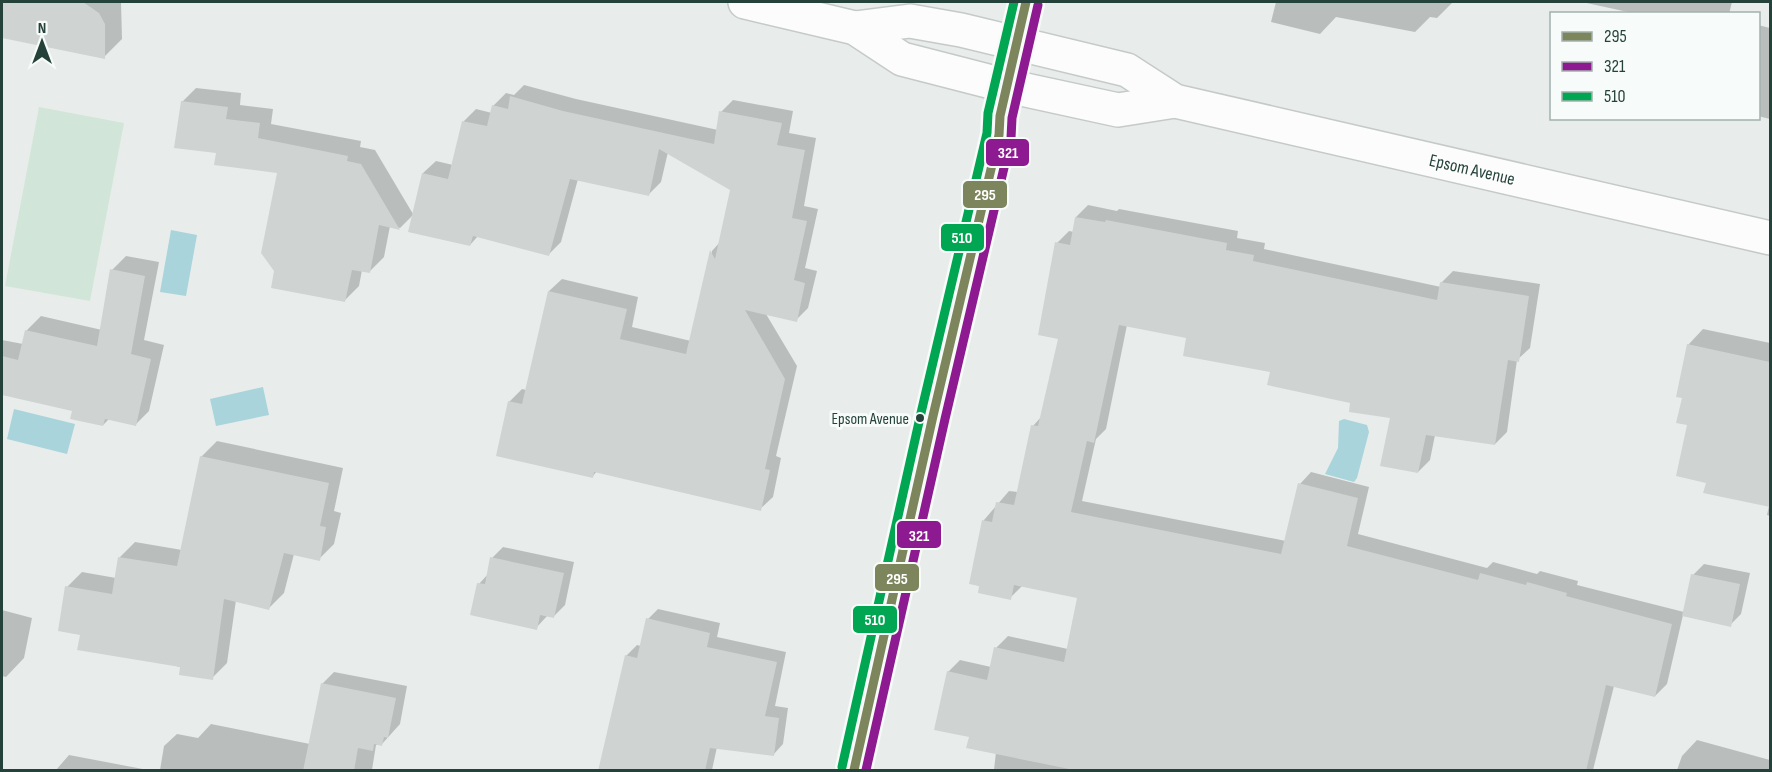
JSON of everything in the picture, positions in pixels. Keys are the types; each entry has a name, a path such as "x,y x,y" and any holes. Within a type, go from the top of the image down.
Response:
{"main road":[{"path":"854,771 999,135 1000,116 1026,2"}],"street":[{"name":"Epsom Avenue","path":"745,2 855,28 902,59 1007,86 1118,110 1175,101"},
{"name":"Epsom Avenue","path":"855,28 910,21 961,30 1127,70 1175,101 1770,238"}],"green space":[{"path":"39,107 124,123 90,301 5,286"}],"water":[{"path":"171,230 197,235 186,296 160,292"},
{"path":"263,387 269,415 216,426 210,399"},
{"path":"14,409 75,424 67,454 7,439"},
{"path":"1344,419 1367,425 1369,432 1354,482 1325,474 1338,448 1339,421"}],"building":[{"path":"2,2 83,2 99,13 105,24 105,59 2,38"},
{"path":"510,96 563,111 714,144 719,111 782,123 777,145 805,150 792,218 807,221 794,280 805,283 797,322 745,310 785,379 765,469 770,470 761,511 594,472 593,478 496,456 508,401 522,404 548,291 627,309 620,339 686,354 710,250 715,259 730,190 659,149 649,196 570,179 549,256 473,236 470,246 408,232 422,173 448,179 462,121 487,126 492,105 508,109"},
{"path":"181,101 228,107 226,119 260,123 258,138 348,156 347,161 361,164 400,230 379,225 370,273 352,270 345,302 271,288 274,271 261,253 277,173 214,165 216,153 174,148"},
{"path":"1075,217 1105,222 1106,220 1227,243 1226,250 1254,255 1253,261 1437,300 1440,282 1529,296 1519,362 1508,360 1495,445 1426,435 1418,473 1380,466 1390,418 1349,412 1350,403 1267,385 1270,372 1183,356 1186,338 1119,325 1094,443 1087,441 1071,512 1281,554 1298,483 1358,498 1347,546 1478,580 1480,573 1526,585 1527,582 1567,593 1566,596 1672,624 1655,697 1606,685 1586,771 1079,771 966,748 969,737 934,730 947,671 987,680 994,647 1064,662 1077,598 1014,585 1011,600 978,593 979,586 969,584 982,520 992,522 996,502 1014,505 1031,425 1038,426 1058,339 1038,335 1055,242 1070,245"},
{"path":"110,269 145,276 131,354 151,359 136,426 105,419 103,426 70,419 72,411 2,395 2,356 18,360 25,330 97,346"},
{"path":"1687,344 1770,362 1770,507 1703,493 1706,483 1676,476 1687,425 1676,423 1682,398 1676,397"},
{"path":"200,456 329,483 320,526 326,527 320,561 284,553 269,610 224,599 213,680 179,675 180,667 77,650 80,635 58,631 65,586 112,594 118,557 177,566"},
{"path":"490,557 564,573 554,618 540,615 537,630 470,615 477,583 485,584"},
{"path":"1691,574 1740,584 1731,627 1682,616"},
{"path":"646,618 710,633 707,647 777,662 765,716 779,718 774,756 710,748 705,771 598,771 625,655 637,658"},
{"path":"321,683 396,698 388,738 384,737 382,746 374,744 373,751 358,748 354,771 303,771"}],"transit line":[{"name":"510","path":"842,767 921,413 987,133 988,113 1014,2"},
{"name":"295","path":"854,770 999,135 1000,116 1026,2"},
{"name":"321","path":"866,770 1011,138 1012,118 1038,5"}],"place":[{"name":"Epsom Avenue","path":"920,418"}]}
